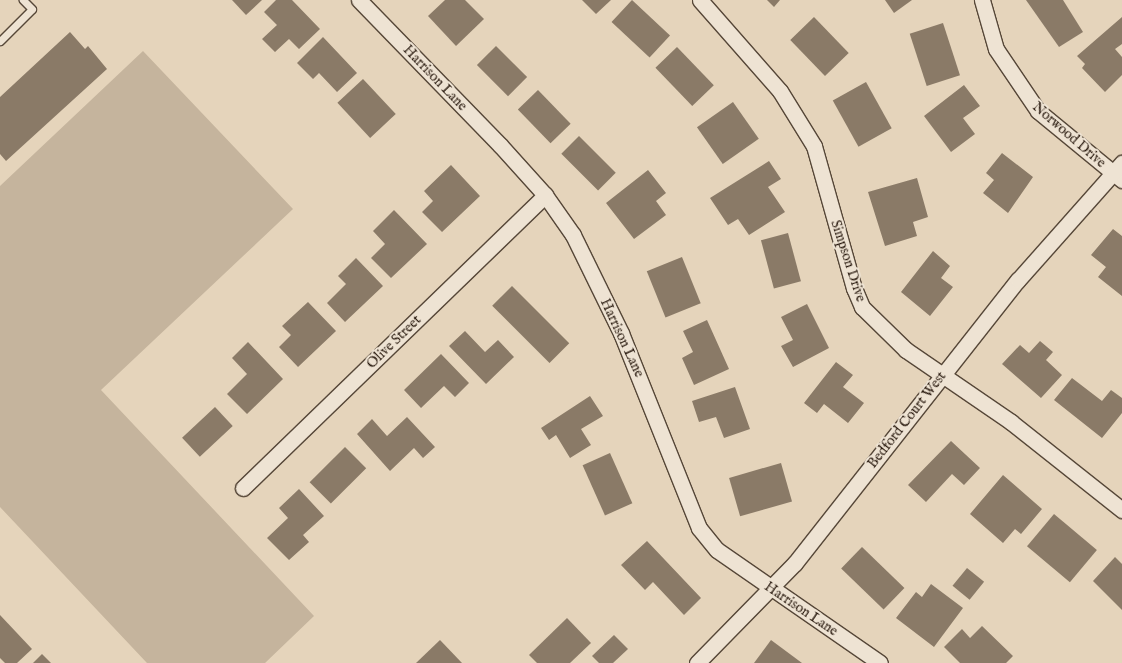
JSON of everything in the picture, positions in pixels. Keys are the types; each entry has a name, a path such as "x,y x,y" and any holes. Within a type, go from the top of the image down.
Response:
{"street":[{"name":"Harrison Lane","path":"359,0 545,195 573,235 621,333 699,528 717,550 770,589 880,663"},
{"name":"Simpson Drive","path":"700,0 780,91 814,146 854,288 862,307 891,337 942,376 1011,422 1122,510"},
{"name":"Norwood Drive","path":"982,0 996,49 1019,86 1038,111 1119,172"},
{"name":"Bedford Court West","path":"697,663 795,563 1018,280 1119,172"},
{"name":"Olive Street","path":"243,488 545,195"}],"lane":[{"path":"0,41 32,9 23,0"}],"shaded area":[{"path":"143,51 293,209 101,390 314,616 265,663 147,663 0,507 0,186"}],"building":[{"path":"232,0 262,0 246,15"},
{"path":"276,0 292,0 320,29 299,49 289,39 275,52 262,39 277,25 264,12"},
{"path":"445,0 465,0 484,19 456,46 428,16"},
{"path":"582,0 611,0 596,14"},
{"path":"632,0 670,35 650,57 612,22"},
{"path":"767,0 780,0 774,7"},
{"path":"885,0 912,0 894,13"},
{"path":"1026,0 1063,0 1083,32 1059,47"},
{"path":"814,17 849,53 825,76 790,40"},
{"path":"1122,17 1122,44 1115,49 1122,57 1122,75 1105,92 1082,68 1085,64 1077,56"},
{"path":"943,23 960,75 927,86 910,34"},
{"path":"70,32 85,49 88,46 107,69 6,161 0,154 0,97"},
{"path":"323,37 357,73 337,92 319,73 313,79 297,63"},
{"path":"496,46 527,77 508,96 477,65"},
{"path":"677,47 714,85 692,106 655,68"},
{"path":"363,79 396,114 370,138 337,103"},
{"path":"866,82 892,128 858,147 833,100"},
{"path":"964,85 980,106 963,118 975,134 951,152 924,116"},
{"path":"538,90 571,124 551,143 518,109"},
{"path":"733,102 759,139 723,164 697,127"},
{"path":"579,136 616,173 598,190 561,154"},
{"path":"1002,153 1033,177 1008,213 983,193 994,180 986,173"},
{"path":"769,161 781,179 768,187 785,212 749,235 738,219 728,225 710,198"},
{"path":"451,165 480,196 442,232 422,212 433,201 424,191"},
{"path":"648,170 666,193 656,201 666,215 634,239 606,203"},
{"path":"917,178 928,217 913,222 917,236 885,246 868,192"},
{"path":"394,210 427,244 391,278 371,258 385,244 373,231"},
{"path":"1113,229 1122,236 1122,296 1098,277 1106,267 1091,255"},
{"path":"788,233 801,281 774,289 761,240"},
{"path":"933,251 950,266 941,278 953,287 930,316 901,292"},
{"path":"682,257 701,303 665,318 647,271"},
{"path":"356,258 383,286 345,322 327,303 346,284 338,276"},
{"path":"512,286 569,343 549,363 492,306"},
{"path":"308,302 336,331 298,367 279,347 291,335 282,326"},
{"path":"807,304 829,348 793,367 781,346 793,340 781,317"},
{"path":"707,320 729,369 694,385 682,358 693,352 683,331"},
{"path":"465,331 485,352 498,340 514,357 486,384 449,346"},
{"path":"1040,341 1053,352 1046,360 1062,375 1041,398 1002,364 1020,345 1029,353"},
{"path":"248,342 283,379 247,414 227,394 247,374 232,358"},
{"path":"441,354 469,383 455,397 444,386 421,408 404,390"},
{"path":"836,362 853,375 843,387 864,403 848,423 824,404 817,413 804,403"},
{"path":"1072,378 1102,401 1111,390 1122,398 1122,413 1102,438 1054,400"},
{"path":"735,387 750,429 724,438 716,417 699,422 692,401"},
{"path":"590,396 603,416 581,429 591,445 570,458 556,435 549,440 541,428"},
{"path":"215,407 233,426 200,457 182,438"},
{"path":"407,417 435,447 423,458 414,448 390,471 357,434 372,419 387,436"},
{"path":"951,441 980,468 964,485 952,474 926,502 908,485"},
{"path":"345,447 366,468 331,504 310,482"},
{"path":"610,453 632,503 605,515 583,465"},
{"path":"781,463 792,501 740,516 729,478"},
{"path":"1003,475 1042,509 1021,534 1015,529 1003,543 970,514"},
{"path":"299,489 324,516 303,535 309,542 289,560 267,538 288,518 279,508"},
{"path":"1054,514 1097,550 1070,582 1027,546"},
{"path":"647,541 701,598 684,615 653,582 645,590 621,565"},
{"path":"862,547 904,588 884,610 841,569"},
{"path":"1115,557 1122,564 1122,610 1093,581"},
{"path":"967,568 984,582 970,600 953,586"},
{"path":"931,584 963,608 934,647 896,618 916,592 922,597"},
{"path":"0,615 32,649 17,663 5,663 0,658"},
{"path":"567,618 591,643 570,663 537,663 529,655"},
{"path":"982,626 1013,656 1006,663 960,663 944,647 962,629 970,638"},
{"path":"614,635 628,649 613,663 599,663 592,656"},
{"path":"440,640 462,663 416,663"},
{"path":"771,640 802,663 754,663"},
{"path":"42,654 51,663 33,663"}]}
